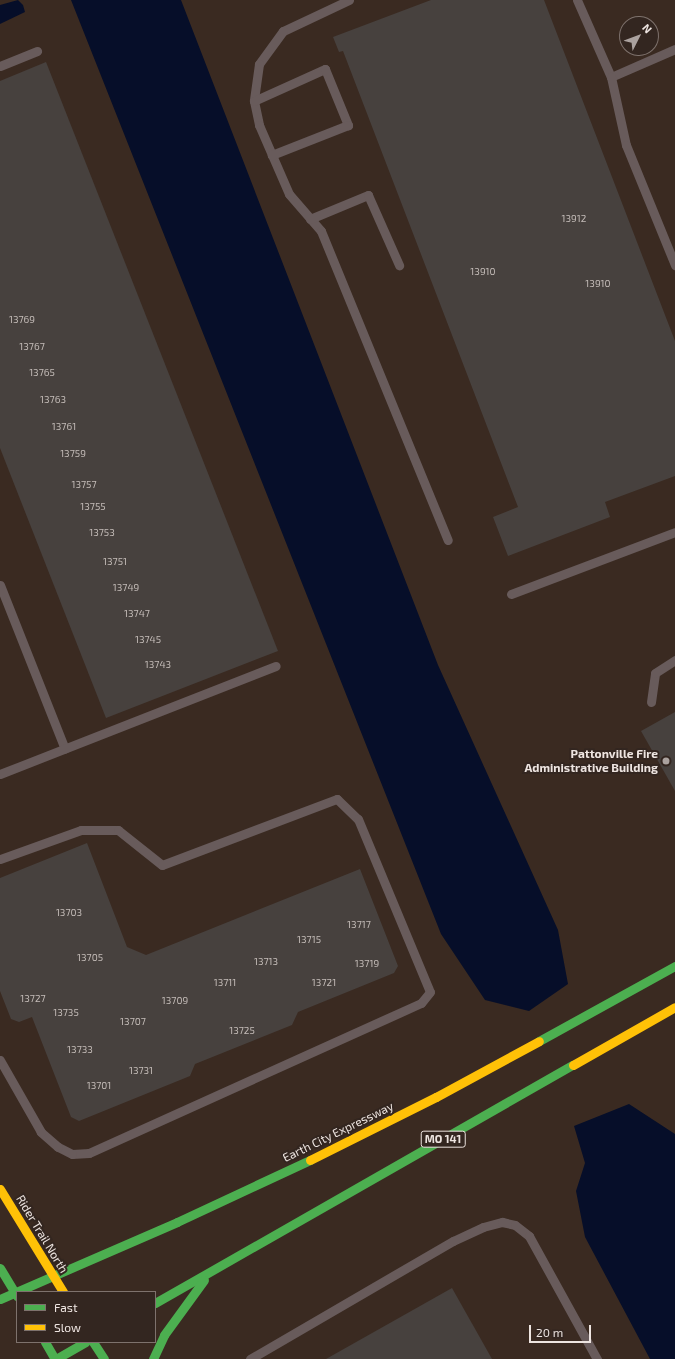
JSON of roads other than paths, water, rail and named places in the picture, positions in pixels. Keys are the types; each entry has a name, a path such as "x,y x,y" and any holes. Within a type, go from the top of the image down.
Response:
{"main road":[{"name":"Earth City Expressway","path":"22,1291 184,1219 368,1131 510,1057 675,966"},
{"name":"MO 141","path":"156,1301 675,1007"},
{"name":"Rider Trail North","path":"0,1189 62,1291"},
{"path":"0,1268 16,1294"},
{"path":"153,1359 184,1304 211,1270"},
{"name":"Earth City Expressway","path":"0,1299 16,1294"},
{"path":"46,1343 56,1359 83,1343"},
{"path":"94,1343 104,1359"}],"lane":[{"path":"349,0 283,31 259,64 254,101 259,125 289,194 321,231 448,540"},
{"path":"577,0 611,77 626,145 675,265"},
{"path":"611,77 675,49"},
{"path":"0,66 37,51"},
{"path":"254,101 325,69 348,125 272,155"},
{"path":"310,219 368,195 399,265"},
{"path":"511,594 675,532"},
{"path":"0,585 64,749"},
{"path":"651,702 655,672 675,660"},
{"path":"0,774 276,666"},
{"path":"0,859 81,830 118,830 162,864 337,799 358,819 430,992 421,1003 89,1153 72,1154 58,1147 42,1132 1,1062"},
{"path":"250,1359 453,1241 483,1227 502,1222 515,1225 529,1236 597,1359"}],"water":[{"path":"18,0 23,5 25,12 0,24 0,5"},
{"path":"71,0 181,0 438,665 558,930 568,984 529,1011 485,1000 441,934"},
{"path":"629,1104 675,1134 675,1359 650,1359 585,1237 576,1191 585,1163 574,1126"}],"place":[{"name":"Pattonville Fire Administrative Building","path":"666,761"}]}
